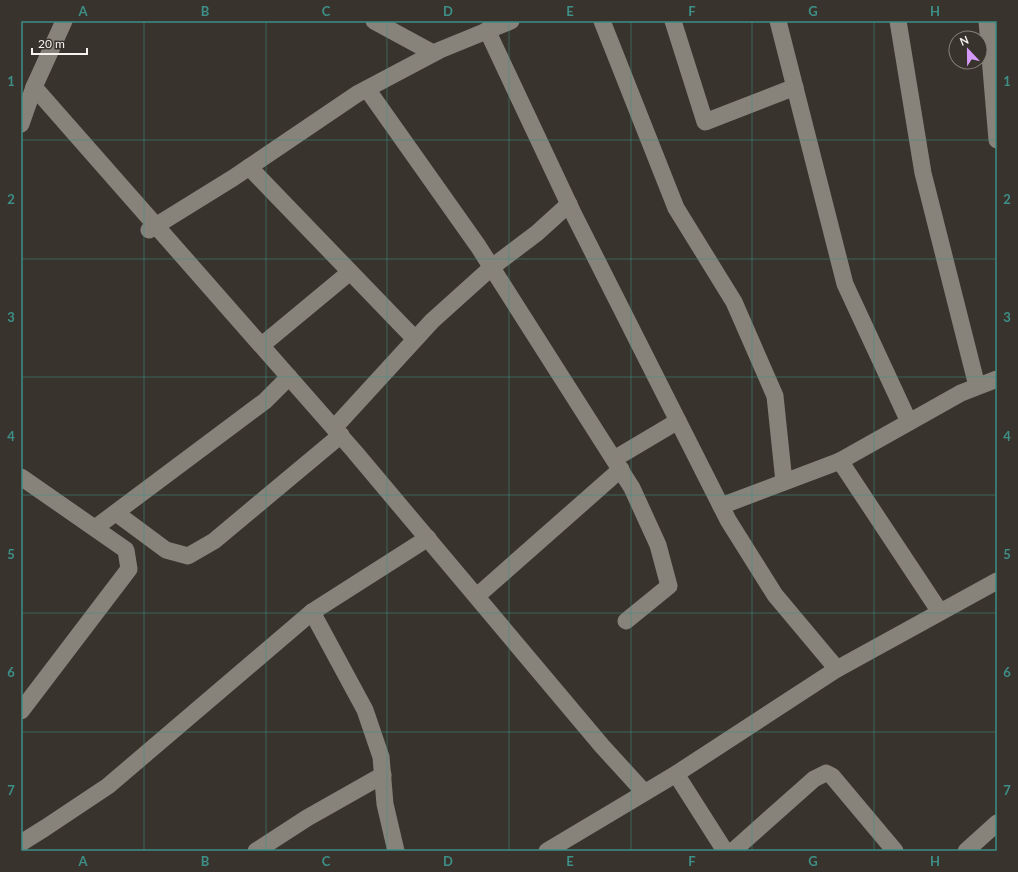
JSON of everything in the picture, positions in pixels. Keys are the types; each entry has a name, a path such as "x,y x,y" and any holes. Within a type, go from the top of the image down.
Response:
{"street":[{"path":"21,124 34,87 64,21"},
{"path":"374,21 433,53"},
{"path":"153,227 249,167 367,89 433,53 511,21"},
{"path":"602,21 676,208 734,302 775,396 784,482"},
{"path":"674,21 705,122 795,87"},
{"path":"778,21 845,284 909,422"},
{"path":"898,21 924,173 977,386"},
{"path":"988,21 997,140"},
{"path":"487,30 569,204 728,520 775,595 837,669"},
{"path":"34,87 153,227 262,345 338,432 602,746 644,792"},
{"path":"367,89 492,267 632,488 658,545 669,586 626,621"},
{"path":"249,167 415,340"},
{"path":"116,513 166,550 188,556 214,541 338,432 432,321 492,267 537,233 569,204"},
{"path":"262,345 350,272"},
{"path":"95,528 265,401 289,377"},
{"path":"721,506 840,461 961,393 997,378"},
{"path":"477,596 617,464 678,421"},
{"path":"840,461 940,612"},
{"path":"21,477 126,550 129,569 21,711"},
{"path":"21,843 108,786 312,612 428,538"},
{"path":"547,851 676,774 837,669 997,581"},
{"path":"312,612 365,710 381,757 385,804 396,851"},
{"path":"733,851 814,779 826,773 832,776 895,851"},
{"path":"676,774 725,851"},
{"path":"256,851 307,818 383,775"},
{"path":"966,851 997,823"}]}
